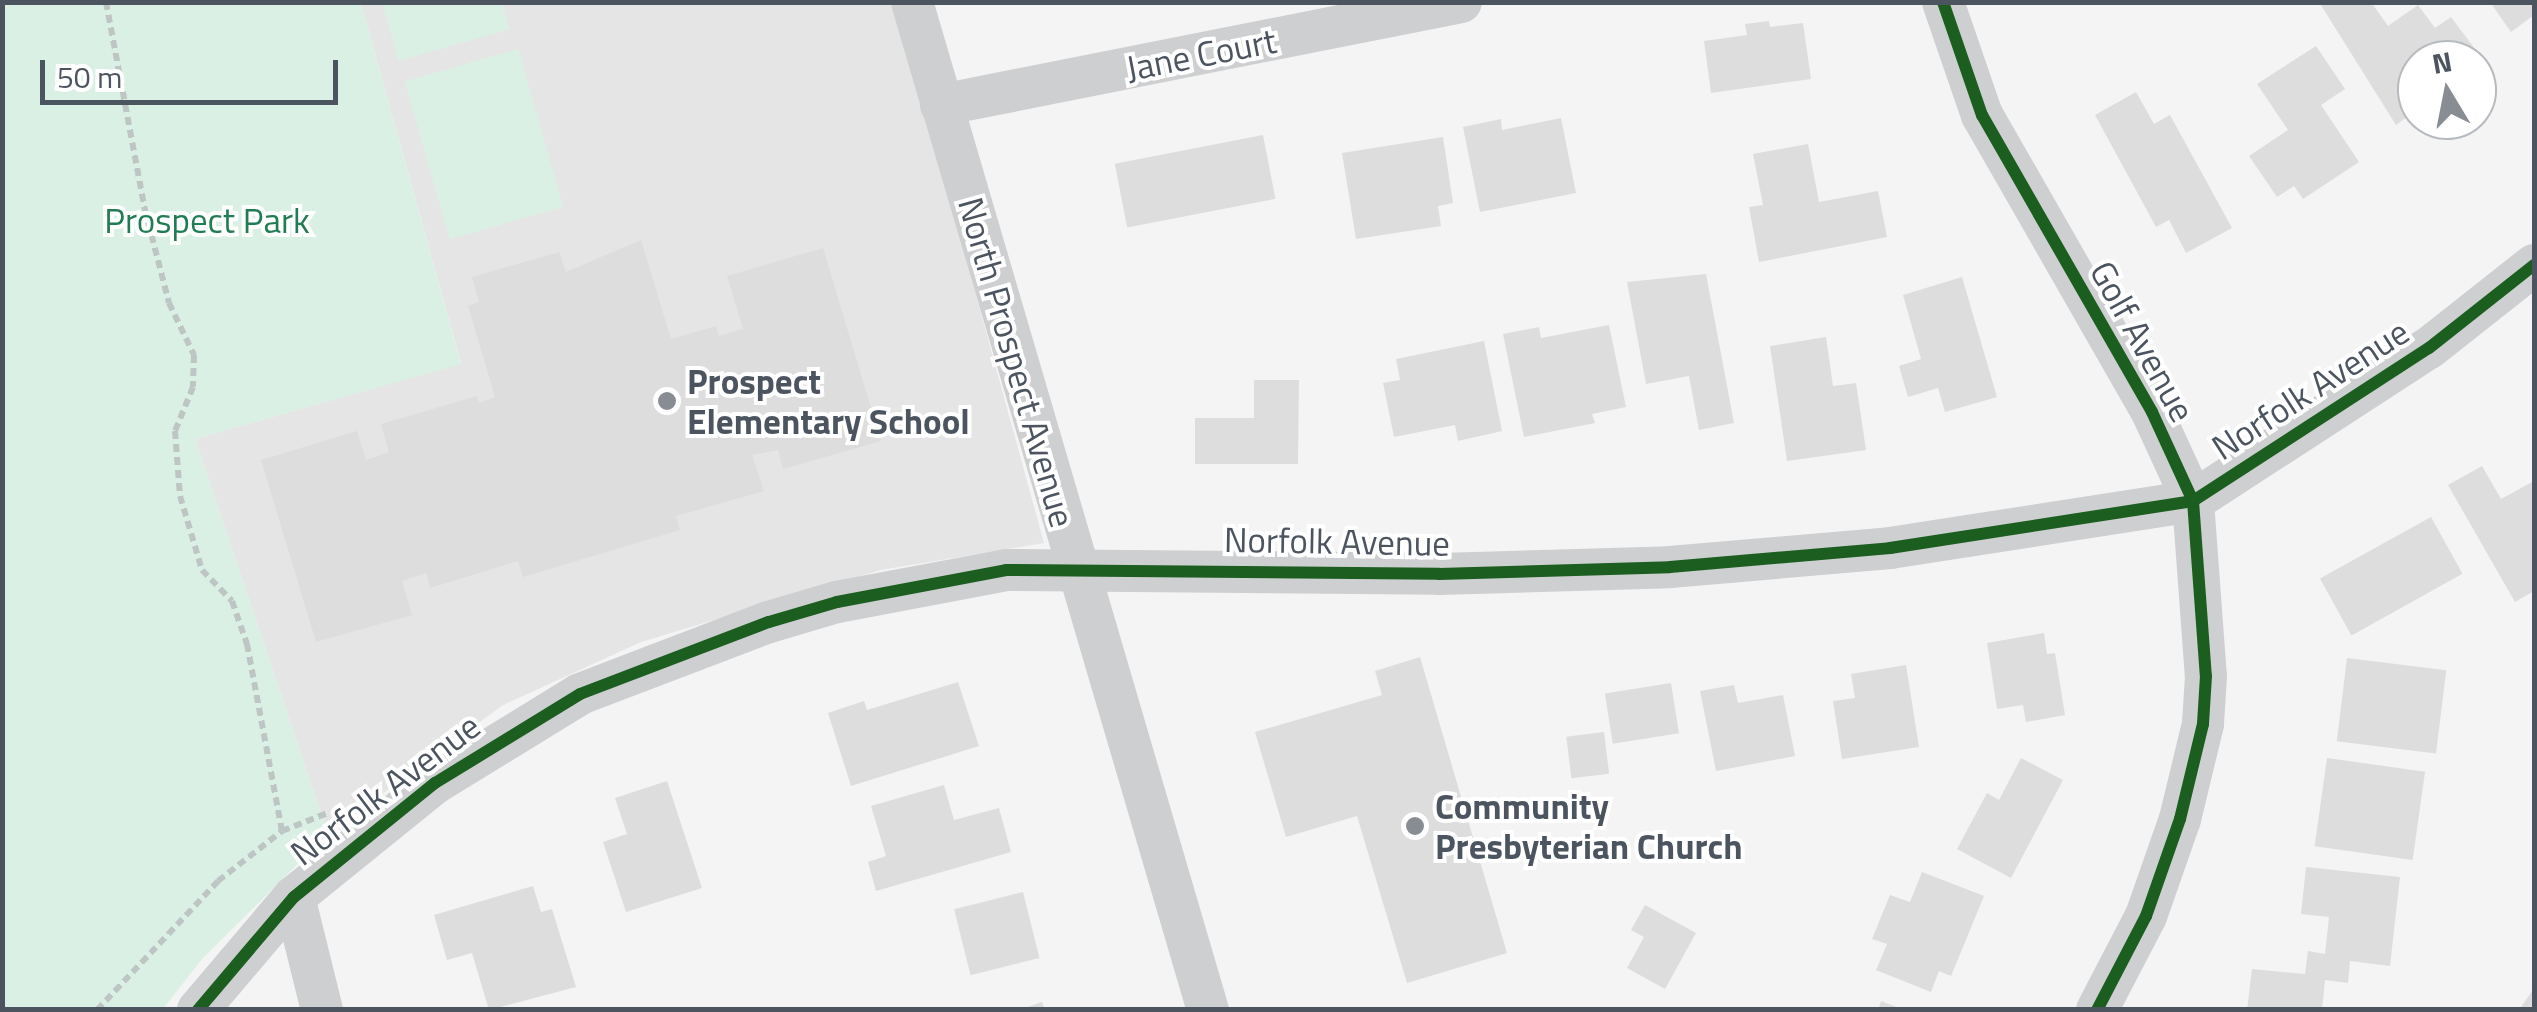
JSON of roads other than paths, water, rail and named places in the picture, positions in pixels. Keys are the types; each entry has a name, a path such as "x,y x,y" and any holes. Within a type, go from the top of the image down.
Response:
{"street":[{"name":"North Prospect Avenue","path":"912,2 1208,1010"},
{"name":"Jane Court","path":"941,105 1461,2"},
{"name":"Golf Avenue","path":"1944,2 1982,115 2152,412 2193,501 2206,676 2194,772 2146,916 2097,1010"},
{"name":"Norfolk Avenue","path":"198,1010 294,896 435,783 580,694 837,602 987,573 1076,567 1438,574 1670,567 1890,548 2193,501 2429,348 2534,266"},
{"path":"294,896 322,1010"}],"place":[{"name":"Prospect Elementary School","path":"667,401"},
{"name":"Community Presbyterian Church","path":"1415,826"}],"park label":[{"name":"Prospect Park","path":"207,220"}]}
